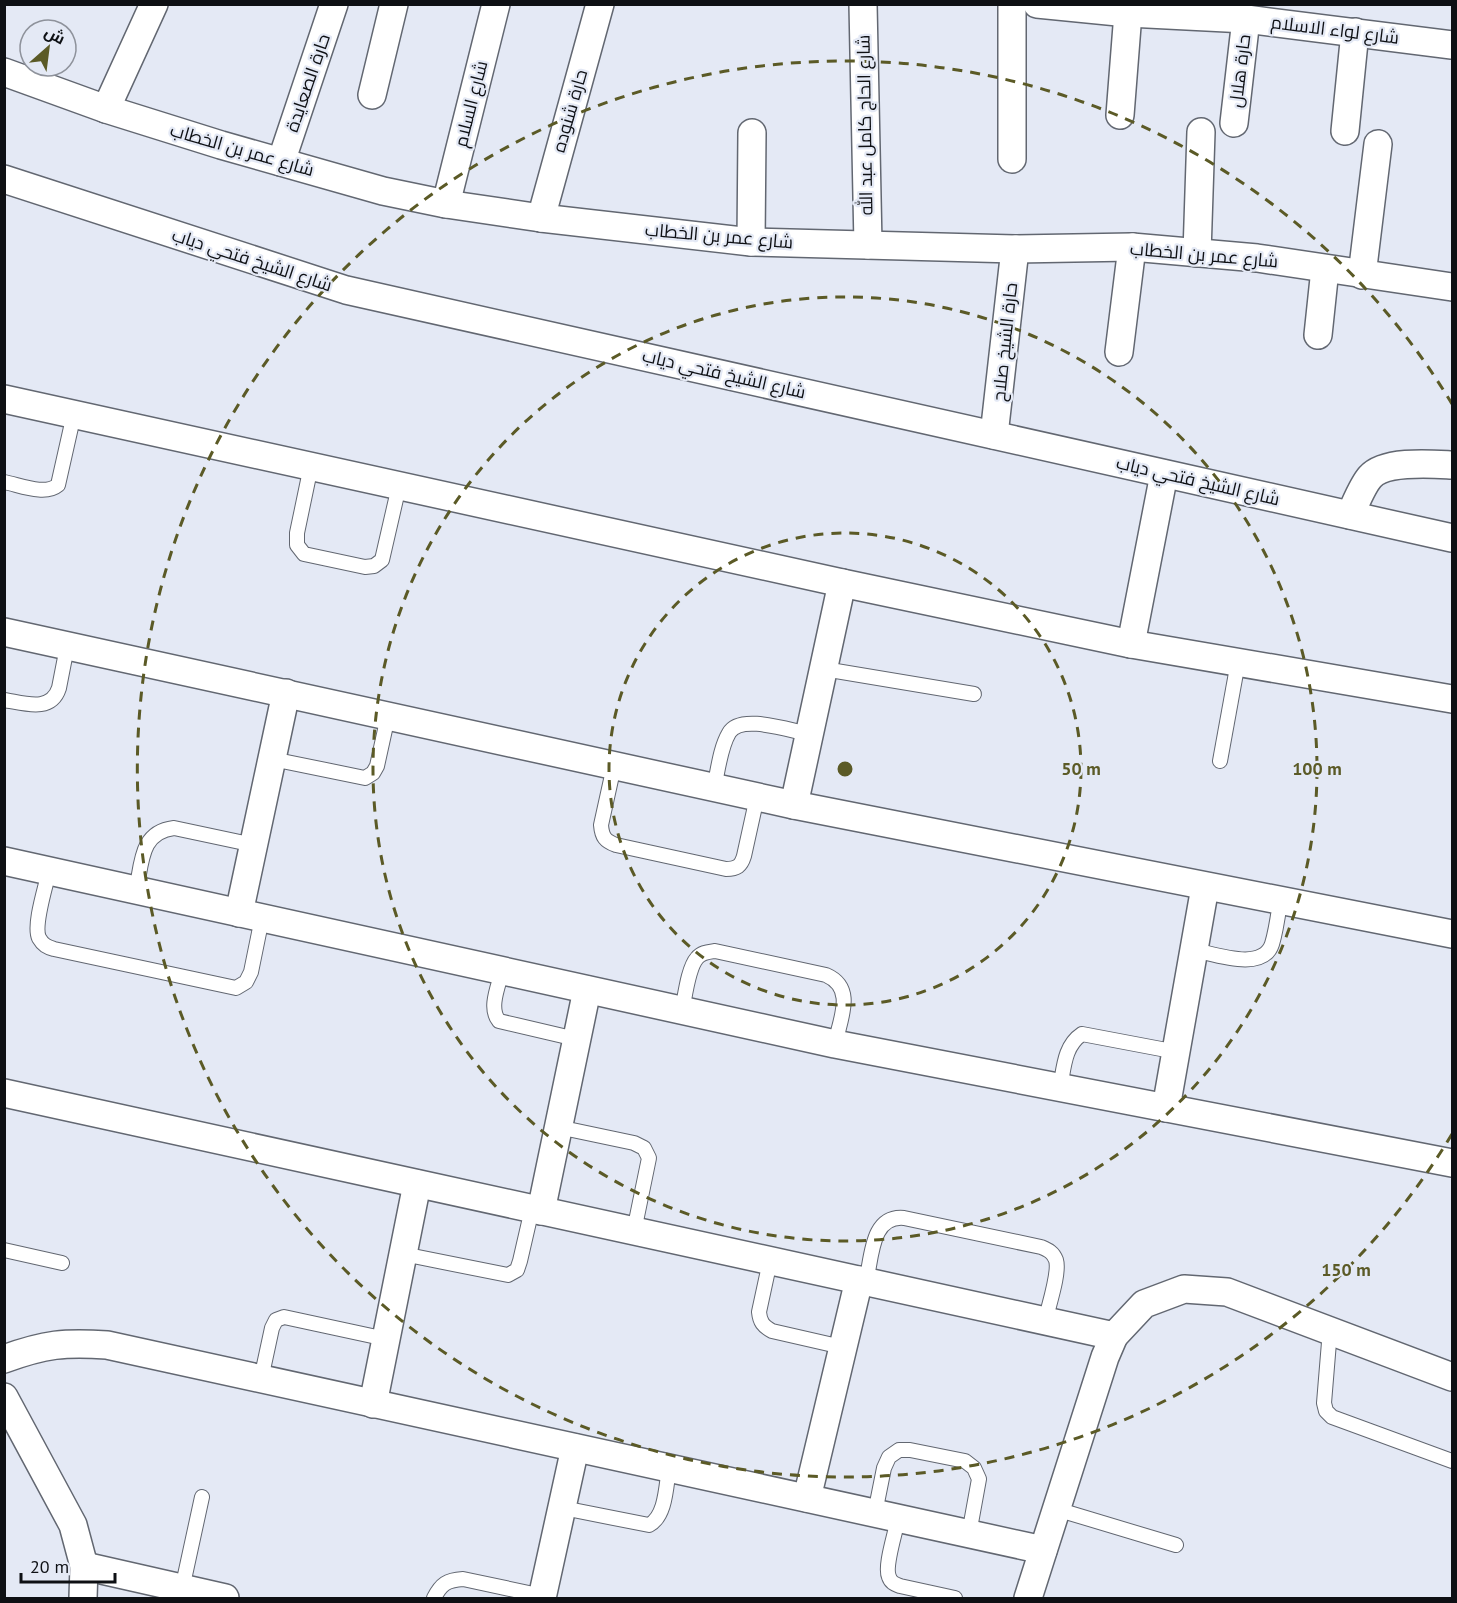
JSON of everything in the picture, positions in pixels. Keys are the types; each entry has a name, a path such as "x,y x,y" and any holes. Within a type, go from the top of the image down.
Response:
{"street":[{"path":"106,109 154,4"},
{"name":"حارة الصعايدة","path":"281,162 334,4"},
{"path":"372,94 394,4"},
{"name":"شارع السلام","path":"446,204 496,4"},
{"name":"حارة شنوده","path":"540,218 600,4"},
{"name":"شارع الحاج كامل عبد الله","path":"863,4 868,245"},
{"path":"1012,4 1012,159"},
{"name":"شارع لواء الاسلام","path":"1037,4 1120,10 1204,11 1246,19 1452,45"},
{"path":"1120,10 1120,115"},
{"name":"حارة هلال","path":"1234,123 1246,19"},
{"path":"1345,131 1355,32"},
{"name":"شارع عمر بن الخطاب","path":"4,72 106,109 383,191 446,204 540,218 751,242 1015,249 1132,247 1257,258 1452,287"},
{"path":"1197,253 1202,132"},
{"path":"751,242 752,133"},
{"path":"1362,275 1378,144"},
{"name":"شارع الشيخ فتحي دياب","path":"4,179 346,290 1452,538"},
{"path":"1119,352 1132,247"},
{"name":"حارة الشيخ صلاح","path":"994,435 1015,249"},
{"path":"1318,335 1325,269"},
{"path":"4,399 842,584 1131,644 1452,699"},
{"path":"1350,515 1370,476 1389,467 1415,463 1452,465"},
{"path":"1131,644 1164,474"},
{"path":"794,805 842,584"},
{"path":"4,632 794,805 1452,934"},
{"path":"251,915 254,845 286,693"},
{"path":"4,861 835,1044 1452,1163"},
{"path":"1166,1108 1205,887"},
{"path":"536,1210 558,1127 586,990"},
{"path":"4,1093 1114,1336"},
{"path":"373,1404 417,1184"},
{"path":"807,1498 842,1347 862,1281"},
{"path":"1028,1599 1105,1357 1114,1336 1144,1304 1184,1289 1227,1292 1452,1377"},
{"path":"4,1359 34,1348 71,1342 107,1345 1043,1550"},
{"path":"4,1397 73,1525 84,1566 83,1599"},
{"path":"542,1598 575,1448"},
{"path":"84,1566 217,1598"}],"lane":[{"path":"4,482 45,490 58,485 74,414"},
{"path":"311,466 297,533 297,545 304,554 315,558 365,567 374,566 382,560 399,486"},
{"path":"4,700 39,705 57,695 67,647"},
{"path":"1220,761 1238,662"},
{"path":"824,669 974,694"},
{"path":"272,759 365,778 373,773 377,766 388,716"},
{"path":"714,788 725,741 730,730 739,724 750,723 809,734"},
{"path":"614,766 601,825 602,834 607,842 726,869 735,869 742,864 757,797"},
{"path":"136,891 145,847 151,836 161,829 174,828 254,845"},
{"path":"49,871 37,927 39,937 45,945 54,949 236,988 246,982 251,972 251,915"},
{"path":"1194,950 1248,960 1258,959 1267,954 1272,946 1280,902"},
{"path":"682,1011 696,958 704,952 715,951 826,975 836,980 843,988 844,999 835,1044"},
{"path":"502,971 494,1008 499,1021 576,1039"},
{"path":"1060,1088 1067,1051 1072,1040 1082,1034 1177,1052"},
{"path":"558,1127 634,1143 644,1148 649,1158 648,1169 634,1231"},
{"path":"404,1254 508,1275 517,1270 536,1210"},
{"path":"862,1281 877,1232 883,1222 892,1217 1041,1247 1051,1252 1056,1261 1045,1322"},
{"path":"4,1250 62,1263"},
{"path":"770,1261 759,1312 764,1327 772,1331 842,1347"},
{"path":"261,1379 272,1328 276,1320 284,1317 386,1339"},
{"path":"1330,1330 1324,1402 1326,1411 1332,1417 1452,1461"},
{"path":"955,1599 900,1586 892,1583 888,1575 884,1468 889,1457 898,1450 910,1450 965,1461 974,1468 979,1479 969,1534"},
{"path":"563,1508 649,1525 656,1521 660,1514 669,1468"},
{"path":"182,1589 202,1497"},
{"path":"1056,1509 1176,1545"},
{"path":"434,1599 440,1586 451,1580 463,1579 542,1598"}]}
